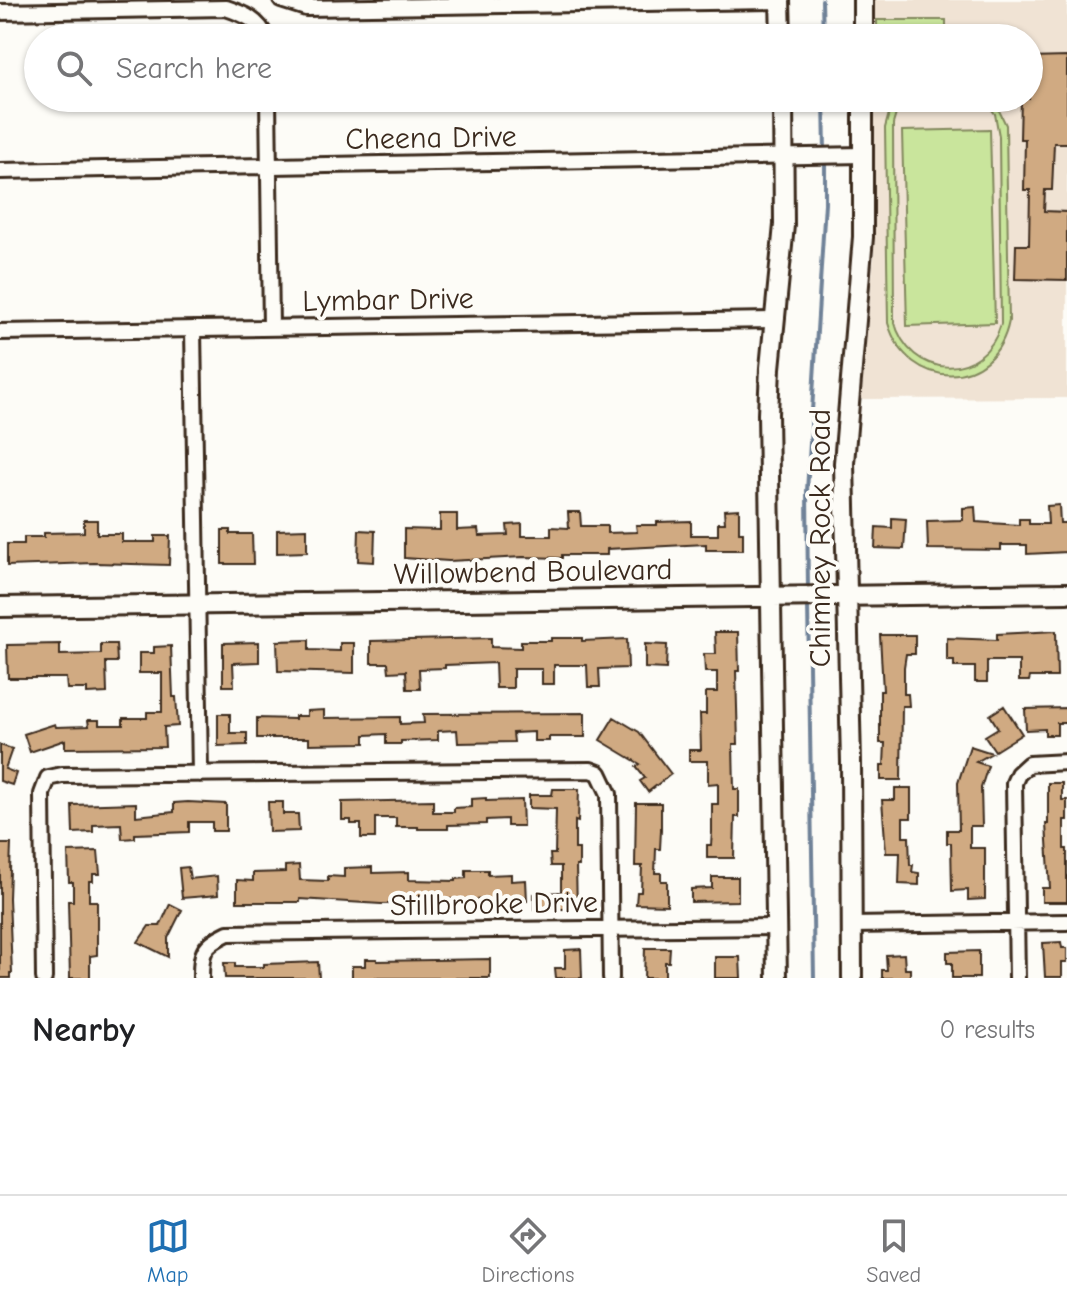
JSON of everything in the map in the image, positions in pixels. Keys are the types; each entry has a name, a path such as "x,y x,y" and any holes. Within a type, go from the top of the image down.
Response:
{"main road":[{"path":"863,0 863,24"},
{"path":"780,1 781,24"},
{"name":"Chimney Rock Road","path":"777,978 768,414 784,225 783,112"},
{"name":"Chimney Rock Road","path":"852,978 851,762 836,597 863,237 863,112"},
{"name":"Willowbend Boulevard","path":"0,607 1067,593"}],"street":[{"path":"281,0 306,8 780,1"},
{"path":"0,12 226,8 258,24"},
{"path":"268,112 271,328"},
{"name":"Cheena Drive","path":"0,171 863,155"},
{"name":"Lymbar Drive","path":"0,332 776,320"},
{"path":"193,329 200,774"},
{"path":"1017,978 1014,791 1018,774 1029,764 1067,762"},
{"path":"44,978 42,794 48,778 62,775 591,770 599,773 609,794 611,978"},
{"path":"851,925 1067,922"},
{"name":"Stillbrooke Drive","path":"201,978 201,955 214,940 228,933 776,927"}],"shaded area":[{"path":"874,0 1067,0 1067,398 861,399 874,255 875,112 1043,112 1043,24 874,24"}],"green space":[{"path":"877,20 946,20 946,24 877,24"},
{"path":"889,112 897,112 893,124 894,320 902,340 915,354 930,363 947,367 979,357 992,343 1001,324 999,136 994,112 1000,112 1006,125 1009,321 1001,344 987,361 970,371 951,374 931,371 913,362 898,346 888,323 885,128"},
{"path":"990,129 995,323 907,326 902,131"}],"building":[{"path":"1067,57 1067,143 1054,143 1052,190 1045,190 1044,211 1067,212 1067,280 1015,279 1016,245 1029,245 1030,190 1024,190 1025,139 1020,139 1021,112 1043,112 1043,58"},
{"path":"1059,505 1060,523 1067,523 1067,552 1027,554 1027,545 1001,545 1001,550 928,549 927,521 963,520 963,508 975,507 976,522 1019,525 1019,519 1029,519 1029,524 1048,524 1047,506"},
{"path":"739,509 743,550 706,550 706,544 607,549 607,555 562,555 562,558 449,561 404,558 404,529 440,530 440,514 457,514 457,530 478,529 479,536 508,535 507,525 522,524 522,536 551,536 551,527 569,528 568,512 580,512 581,526 607,526 607,533 637,532 636,525 657,525 657,522 691,521 691,535 718,535 718,523 725,523 724,510"},
{"path":"892,518 906,519 904,549 875,548 876,527 892,528"},
{"path":"84,520 97,520 97,534 122,534 122,542 155,542 155,536 170,536 169,565 94,563 7,566 7,544 24,544 24,537 44,537 44,533 84,532"},
{"path":"307,529 307,552 277,553 277,530"},
{"path":"222,530 230,530 230,534 252,534 253,564 222,564"},
{"path":"359,530 375,531 374,562 358,561"},
{"path":"1056,631 1057,677 1030,677 1029,681 1019,681 1019,661 987,661 987,682 975,682 975,667 954,667 954,661 947,661 947,638 997,640 997,634"},
{"path":"715,632 738,632 738,744 733,744 734,789 739,789 739,817 735,817 734,858 707,858 707,845 711,845 712,804 718,804 718,783 708,784 708,761 689,761 689,750 701,750 700,714 706,714 706,692 717,692 717,672 705,672 704,654 716,654"},
{"path":"880,635 915,635 915,654 906,654 904,667 904,694 908,694 909,706 902,706 901,780 881,780 885,743 880,743 880,691 883,691"},
{"path":"491,638 491,647 521,648 521,641 551,641 551,638 582,638 582,641 627,639 628,668 599,669 600,687 588,687 587,665 554,665 554,684 542,684 542,669 513,669 513,688 496,688 495,663 445,665 445,668 419,669 420,689 407,689 406,671 389,672 388,663 371,663 371,641"},
{"path":"309,640 309,650 340,651 340,643 354,643 354,673 278,671 277,641"},
{"path":"259,642 259,662 233,663 234,686 223,686 223,643"},
{"path":"60,644 60,655 101,654 101,644 116,644 117,662 106,662 107,693 87,694 87,689 67,689 66,678 8,678 7,645"},
{"path":"645,644 667,645 666,669 645,668"},
{"path":"171,646 173,697 176,697 178,726 164,727 165,747 65,748 65,740 30,752 24,734 55,724 56,727 89,726 88,720 99,720 99,725 123,725 123,718 147,718 147,712 162,712 162,673 139,673 139,653 154,653 154,647"},
{"path":"1004,706 1022,734 995,751 985,736 998,728 990,715"},
{"path":"1067,708 1067,723 1057,723 1057,735 1045,735 1045,729 1026,730 1025,709"},
{"path":"324,710 324,718 400,717 400,724 424,723 423,714 585,713 585,737 549,737 549,741 534,741 534,732 513,733 514,742 458,743 457,730 438,731 438,740 401,741 401,744 386,744 386,734 365,735 365,743 309,744 309,738 257,738 257,718 295,719 295,716 307,716 307,711"},
{"path":"218,714 230,714 230,733 247,733 247,745 218,746"},
{"path":"614,717 639,732 671,774 648,792 640,781 645,778 636,767 640,764 600,740"},
{"path":"0,745 12,749 5,769 16,773 12,785 0,781"},
{"path":"970,746 992,753 976,762 988,766 981,788 982,826 970,826 970,848 985,848 985,899 968,900 968,890 952,891 951,843 947,843 947,830 959,830 958,783"},
{"path":"1048,783 1062,783 1062,800 1067,800 1064,849 1067,849 1067,902 1042,902 1042,888 1050,888 1046,824"},
{"path":"895,788 911,788 911,818 903,818 903,837 909,837 910,865 913,865 912,872 919,873 919,885 899,884 900,853 886,853 882,800 895,800"},
{"path":"553,789 579,789 578,822 575,821 575,849 579,849 579,866 576,866 577,909 534,909 534,894 561,892 561,866 551,866 550,854 555,854 556,809 529,808 529,795 552,795"},
{"path":"486,798 486,801 522,800 523,826 507,826 507,819 486,820 486,824 448,825 448,829 418,829 396,827 396,818 375,818 375,838 361,838 361,824 342,820 342,802 433,800 433,812 454,812 454,808 471,807 471,799"},
{"path":"268,802 283,802 283,814 298,814 299,831 269,832"},
{"path":"136,803 136,816 174,812 174,803 226,804 226,831 212,831 212,822 189,822 189,832 135,834 135,838 122,839 121,824 93,825 93,832 73,833 72,805"},
{"path":"636,803 661,803 660,849 656,849 655,873 661,873 661,881 667,881 667,905 636,904 637,892 641,892 642,866 635,866"},
{"path":"0,844 11,844 10,978 0,978"},
{"path":"98,851 100,874 93,874 93,881 89,881 89,901 97,901 97,955 90,956 90,978 70,978 68,901 73,901 73,882 69,882 68,852"},
{"path":"299,865 300,880 328,881 328,876 344,877 344,868 372,867 372,873 409,872 409,880 456,881 466,878 466,870 488,870 488,875 511,874 511,881 526,880 527,901 450,899 450,903 381,904 300,899 300,902 237,902 237,880 253,881 253,873 285,872 285,866"},
{"path":"188,867 190,879 217,876 218,895 182,898 179,868"},
{"path":"712,877 738,877 738,901 691,902 691,889 712,888"},
{"path":"170,904 182,910 168,938 168,957 138,942 149,926 160,926"},
{"path":"1061,942 1062,948 1067,948 1067,962 1062,962 1062,977 1045,977 1043,943"},
{"path":"645,948 670,948 669,962 665,962 665,978 644,978"},
{"path":"581,949 582,978 556,978 555,968 565,968 565,950"},
{"path":"979,951 979,978 952,978 952,963 947,963 947,952"},
{"path":"904,954 905,969 910,969 910,978 882,978 882,970 887,970 886,955"},
{"path":"715,957 740,957 741,978 715,978"},
{"path":"365,959 490,959 490,978 352,978 352,966 365,966"},
{"path":"318,962 319,978 225,978 224,963 235,963 235,967 264,967 264,964"}],"waterway":[{"path":"822,0 823,24"},
{"path":"824,112 825,152"},
{"path":"808,591 807,491 825,160"},
{"path":"808,604 814,978"}]}
